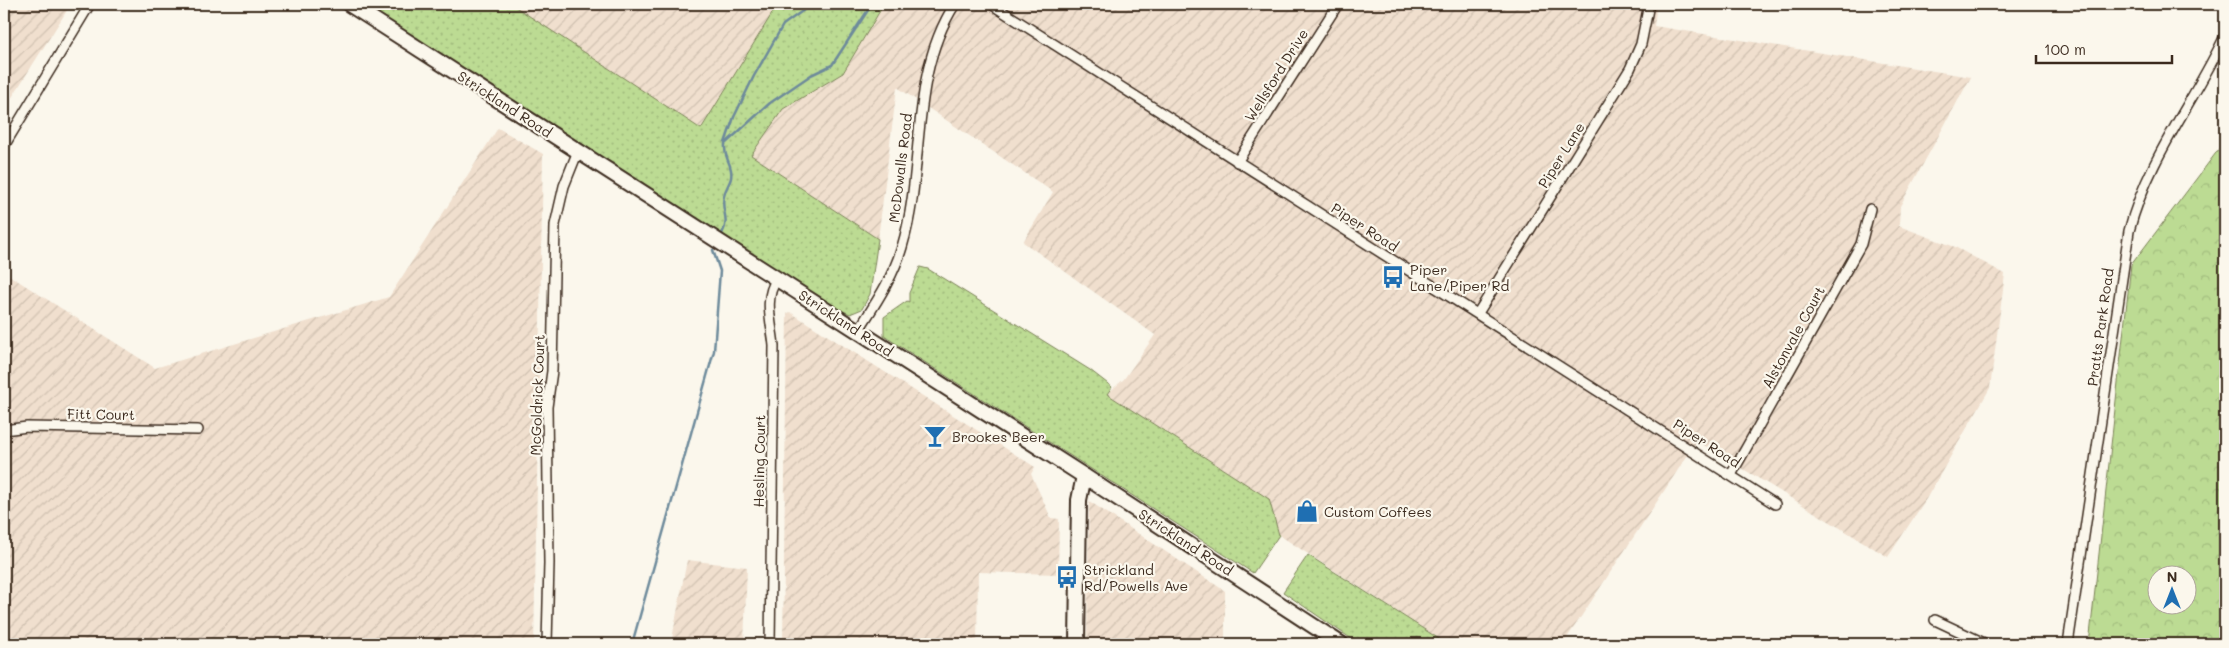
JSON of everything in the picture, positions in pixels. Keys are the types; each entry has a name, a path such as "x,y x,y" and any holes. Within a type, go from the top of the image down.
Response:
{"main road":[{"name":"Strickland Road","path":"349,4 1084,476 1341,644"},
{"path":"1077,644 1079,500 1084,476"}],"street":[{"path":"4,146 90,4"},
{"name":"McDowalls Road","path":"858,331 888,281 903,246 911,202 928,68 939,31 955,4"},
{"name":"Piper Road","path":"991,4 1775,504"},
{"name":"Wellsford Drive","path":"1237,162 1338,4"},
{"name":"Piper Lane","path":"1478,313 1630,69 1641,44 1649,4"},
{"name":"Pratts Park Road","path":"2068,644 2129,231 2141,191 2154,162 2225,36"},
{"name":"McGoldrick Court","path":"547,644 549,563 547,407 552,371 555,225 564,186 578,151"},
{"name":"Alstonvale Court","path":"1731,475 1861,244 1870,208"},
{"name":"Hesling Court","path":"770,644 774,346 769,304 772,286 777,279"},
{"name":"Fitt Court","path":"4,430 27,427 198,430"},
{"path":"1935,620 1986,644"}],"shaded area":[{"path":"4,4 71,4 4,110"},
{"path":"509,4 778,4 701,129"},
{"path":"884,4 1657,4 1654,26 1971,77 1900,206 1899,226 1955,247 2005,274 1990,388 1926,499 1888,557 1697,441 1563,644 1447,644 1279,535 1269,499 1107,394 1124,379 1155,335 1023,242 1053,192 897,87 878,239 751,155 783,109 843,73"},
{"path":"498,128 543,154 534,644 4,644 4,272 155,368 389,297"},
{"path":"790,312 1035,467 1031,474 1051,518 1059,519 1058,574 978,572 977,644 783,644 787,314"},
{"path":"1089,501 1225,591 1225,644 1087,644"},
{"path":"687,560 747,567 744,644 671,644"}],"green space":[{"path":"361,4 511,4 701,129 778,4 884,4 843,73 783,109 751,155 878,239 870,294 862,309 850,314 819,300"},
{"path":"2225,141 2225,644 2089,644 2131,265"},
{"path":"920,267 928,269 1090,370 1112,387 1107,394 1269,499 1279,535 1253,573 884,336 884,317 907,301 909,302 909,293"},
{"path":"1308,555 1447,644 1359,644 1283,592"}],"waterway":[{"path":"725,143 734,117 754,76 783,25 812,4"},
{"path":"722,234 726,223 723,201 731,174 725,153 725,144 770,103 811,75 832,65 872,4"},
{"path":"632,644 714,351 720,271 713,250"}],"place":[{"name":"Piper Lane/Piper Rd","path":"1393,277"},
{"name":"Brookes Beer","path":"935,436"},
{"name":"Custom Coffees","path":"1307,511"},
{"name":"Strickland Rd/Powells Ave","path":"1067,577"}]}
